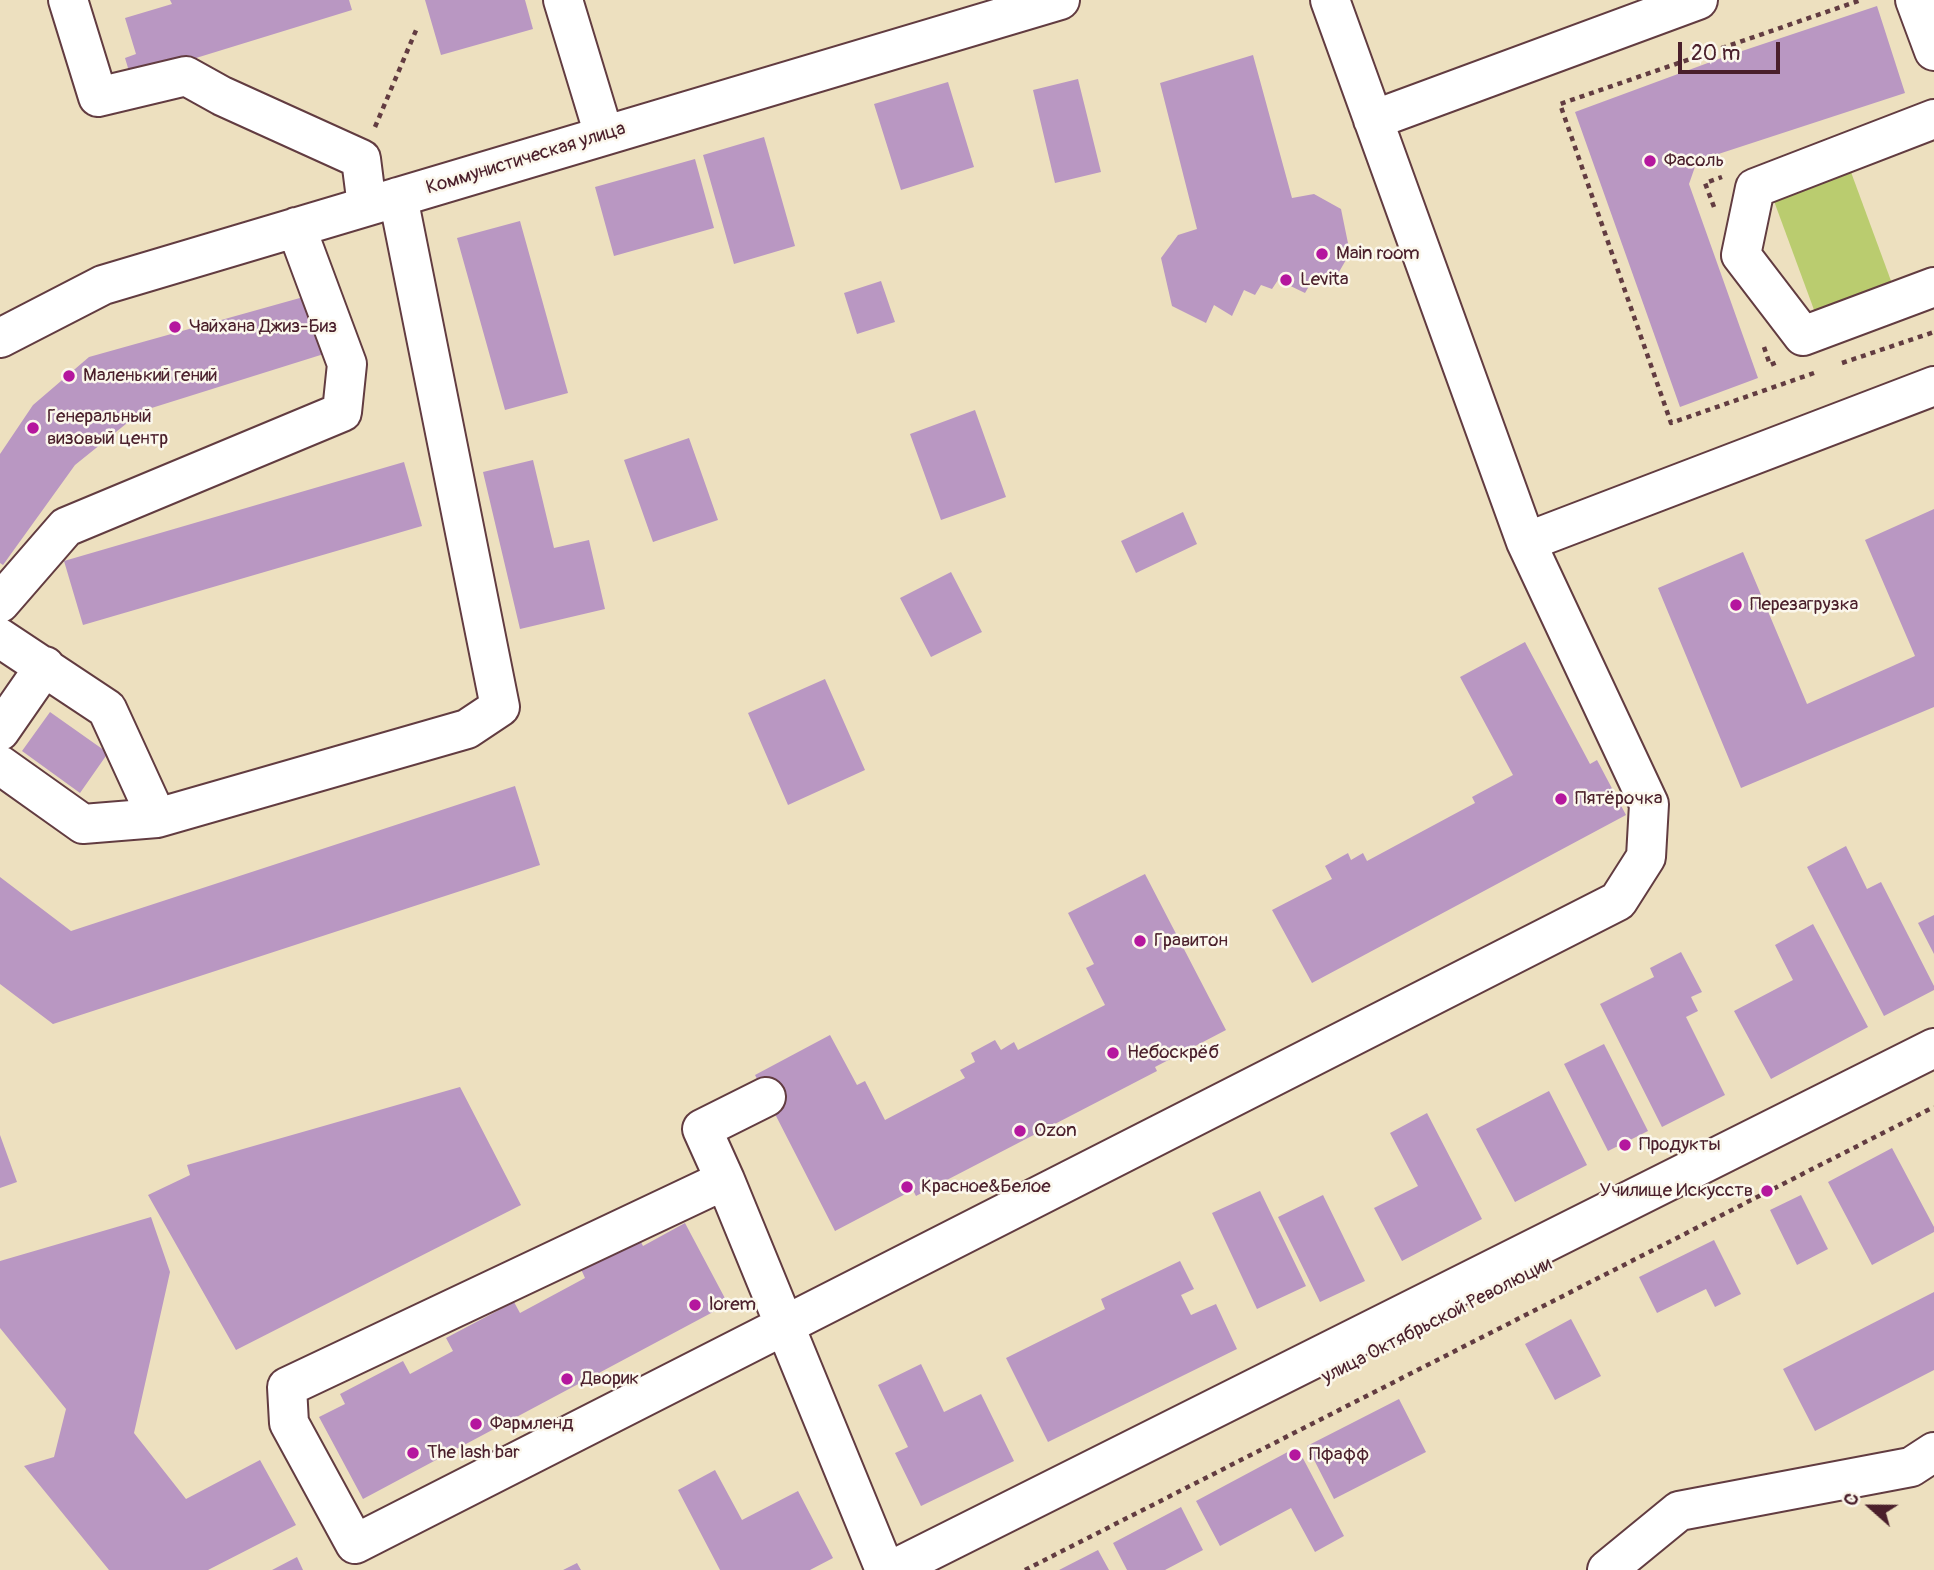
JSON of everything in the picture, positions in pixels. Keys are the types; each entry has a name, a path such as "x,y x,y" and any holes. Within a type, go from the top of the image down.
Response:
{"street":[{"path":"0,765 83,824 157,818 467,729 500,708 383,201 361,159 222,96 186,76 98,97 68,0"},
{"path":"563,0 604,135"},
{"name":"Коммунистическая улица","path":"0,338 103,285 1060,0"},
{"path":"725,1180 287,1387 289,1423 355,1544 1618,901 1646,857 1649,804 1526,542 1330,0"},
{"path":"1373,120 1698,0"},
{"path":"1915,0 1934,51"},
{"path":"1934,119 1755,188 1741,255 1803,336 1934,287"},
{"path":"0,603 66,527 341,412 347,363 296,227"},
{"path":"1526,542 1934,386"},
{"path":"0,638 107,709 157,818"},
{"path":"0,731 45,666"},
{"path":"892,1570 1934,1048"},
{"name":"улица Октябрьской Революции","path":"940,1570 1934,1072"},
{"path":"766,1097 702,1129 885,1570"},
{"path":"1607,1570 1679,1511 1911,1467 1934,1452"}],"path":[{"path":"1816,373 1671,423 1560,104 1861,0"},
{"path":"361,159 417,28"},
{"path":"1714,209 1705,183 1731,173"},
{"path":"1842,364 1934,332"},
{"path":"1761,339 1770,365 1783,360"},
{"path":"1025,1570 1934,1107"}],"green space":[{"path":"1848,164 1894,289 1817,318 1771,193"}],"building":[{"path":"170,0 349,0 352,10 131,78 125,58 136,54 125,18 172,4"},
{"path":"425,0 525,0 533,29 441,55"},
{"path":"1877,6 1905,93 1697,161 1689,184 1758,378 1680,407 1575,112 1724,57"},
{"path":"1253,55 1292,198 1314,194 1341,209 1350,253 1332,284 1315,276 1305,293 1278,280 1272,289 1261,285 1255,295 1244,290 1232,316 1214,305 1206,323 1172,306 1161,258 1178,235 1197,229 1160,83"},
{"path":"1078,79 1101,172 1055,183 1033,90"},
{"path":"948,82 974,167 901,190 874,104"},
{"path":"764,137 795,246 734,264 703,155"},
{"path":"695,159 714,228 614,256 595,187"},
{"path":"520,221 568,393 505,410 457,238"},
{"path":"881,281 895,322 857,334 844,293"},
{"path":"307,296 327,353 142,411 75,465 3,565 0,563 0,454 33,405 89,357"},
{"path":"975,410 1006,497 941,520 910,434"},
{"path":"689,438 718,520 653,542 624,460"},
{"path":"533,460 554,548 589,540 605,609 520,629 483,472"},
{"path":"404,462 422,526 83,625 64,561"},
{"path":"1934,509 1934,707 1741,788 1658,588 1743,552 1807,704 1915,656 1865,540"},
{"path":"1183,512 1197,544 1136,573 1121,541"},
{"path":"951,572 982,632 931,657 900,598"},
{"path":"1525,642 1590,764 1597,760 1626,815 1312,983 1272,910 1332,879 1325,866 1348,853 1351,860 1363,853 1367,861 1475,803 1472,797 1513,775 1460,677"},
{"path":"825,679 865,770 788,805 748,713"},
{"path":"50,712 108,753 80,793 22,751"},
{"path":"515,786 540,865 53,1024 0,984 0,877 71,931"},
{"path":"1846,846 1867,889 1881,882 1934,986 1934,990 1884,1016 1807,867"},
{"path":"1145,874 1226,1030 1155,1067 1157,1071 916,1196 913,1190 835,1231 755,1075 830,1035 857,1085 865,1081 885,1120 965,1078 960,1070 975,1062 971,1053 995,1040 1001,1050 1014,1042 1018,1050 1105,1005 1086,968 1094,964 1068,913"},
{"path":"1934,915 1934,954 1918,923"},
{"path":"1813,924 1868,1027 1771,1079 1734,1011 1793,980 1775,945"},
{"path":"1681,952 1702,992 1691,997 1698,1011 1686,1017 1725,1095 1662,1127 1600,1004 1654,977 1650,968"},
{"path":"1604,1044 1648,1131 1608,1151 1564,1064"},
{"path":"460,1087 521,1205 236,1350 148,1195 190,1175 187,1165"},
{"path":"1549,1091 1587,1165 1515,1202 1476,1129"},
{"path":"1427,1113 1482,1219 1402,1261 1374,1208 1418,1186 1390,1133"},
{"path":"0,1135 17,1182 0,1188"},
{"path":"1892,1148 1934,1227 1934,1232 1872,1265 1828,1182"},
{"path":"1260,1191 1306,1286 1257,1309 1212,1213"},
{"path":"1323,1195 1365,1281 1320,1302 1278,1217"},
{"path":"1801,1195 1828,1249 1797,1265 1770,1210"},
{"path":"151,1217 170,1272 134,1433 186,1499 260,1460 296,1525 208,1570 109,1570 24,1466 54,1457 66,1409 0,1328 0,1261"},
{"path":"685,1223 728,1304 363,1499 319,1417 345,1404 340,1394 403,1361 410,1374 453,1351 446,1338 514,1302 520,1313 585,1278 580,1267 638,1236 643,1246"},
{"path":"1714,1240 1741,1294 1715,1307 1706,1289 1657,1313 1639,1277"},
{"path":"1180,1261 1194,1289 1181,1295 1191,1315 1216,1304 1237,1349 1048,1442 1006,1358 1105,1309 1101,1299"},
{"path":"1934,1292 1934,1370 1815,1431 1783,1369"},
{"path":"1571,1319 1601,1376 1555,1400 1525,1344"},
{"path":"921,1364 944,1412 981,1394 1014,1461 921,1506 895,1453 908,1447 878,1385"},
{"path":"1399,1399 1426,1452 1334,1499 1307,1446"},
{"path":"1297,1447 1344,1536 1315,1552 1291,1508 1220,1546 1196,1501"},
{"path":"715,1470 742,1520 798,1491 833,1558 810,1570 720,1570 678,1490"},
{"path":"1181,1507 1203,1550 1165,1570 1127,1570 1113,1543"},
{"path":"1098,1550 1109,1570 1059,1570"},
{"path":"297,1557 303,1570 272,1570"},
{"path":"577,1563 581,1570 563,1570"}],"place":[{"name":"Фасоль","path":"1650,161"},
{"name":"Main room","path":"1322,254"},
{"name":"Levita","path":"1286,280"},
{"name":"Чайхана Джиз-Биз","path":"175,327"},
{"name":"Маленький гений","path":"69,376"},
{"name":"Генеральный визовый центр","path":"33,428"},
{"name":"Перезагрузка","path":"1736,605"},
{"name":"Пятёрочка","path":"1561,799"},
{"name":"Гравитон","path":"1140,941"},
{"name":"Небоскрёб","path":"1113,1053"},
{"name":"Ozon","path":"1020,1131"},
{"name":"Продукты","path":"1625,1145"},
{"name":"Красное&Белое","path":"907,1187"},
{"name":"Училище Искусств","path":"1767,1191"},
{"name":"lorem","path":"695,1305"},
{"name":"Дворик","path":"567,1379"},
{"name":"Фармленд","path":"476,1424"},
{"name":"The lash bar","path":"413,1453"},
{"name":"Пфафф","path":"1295,1455"}]}
